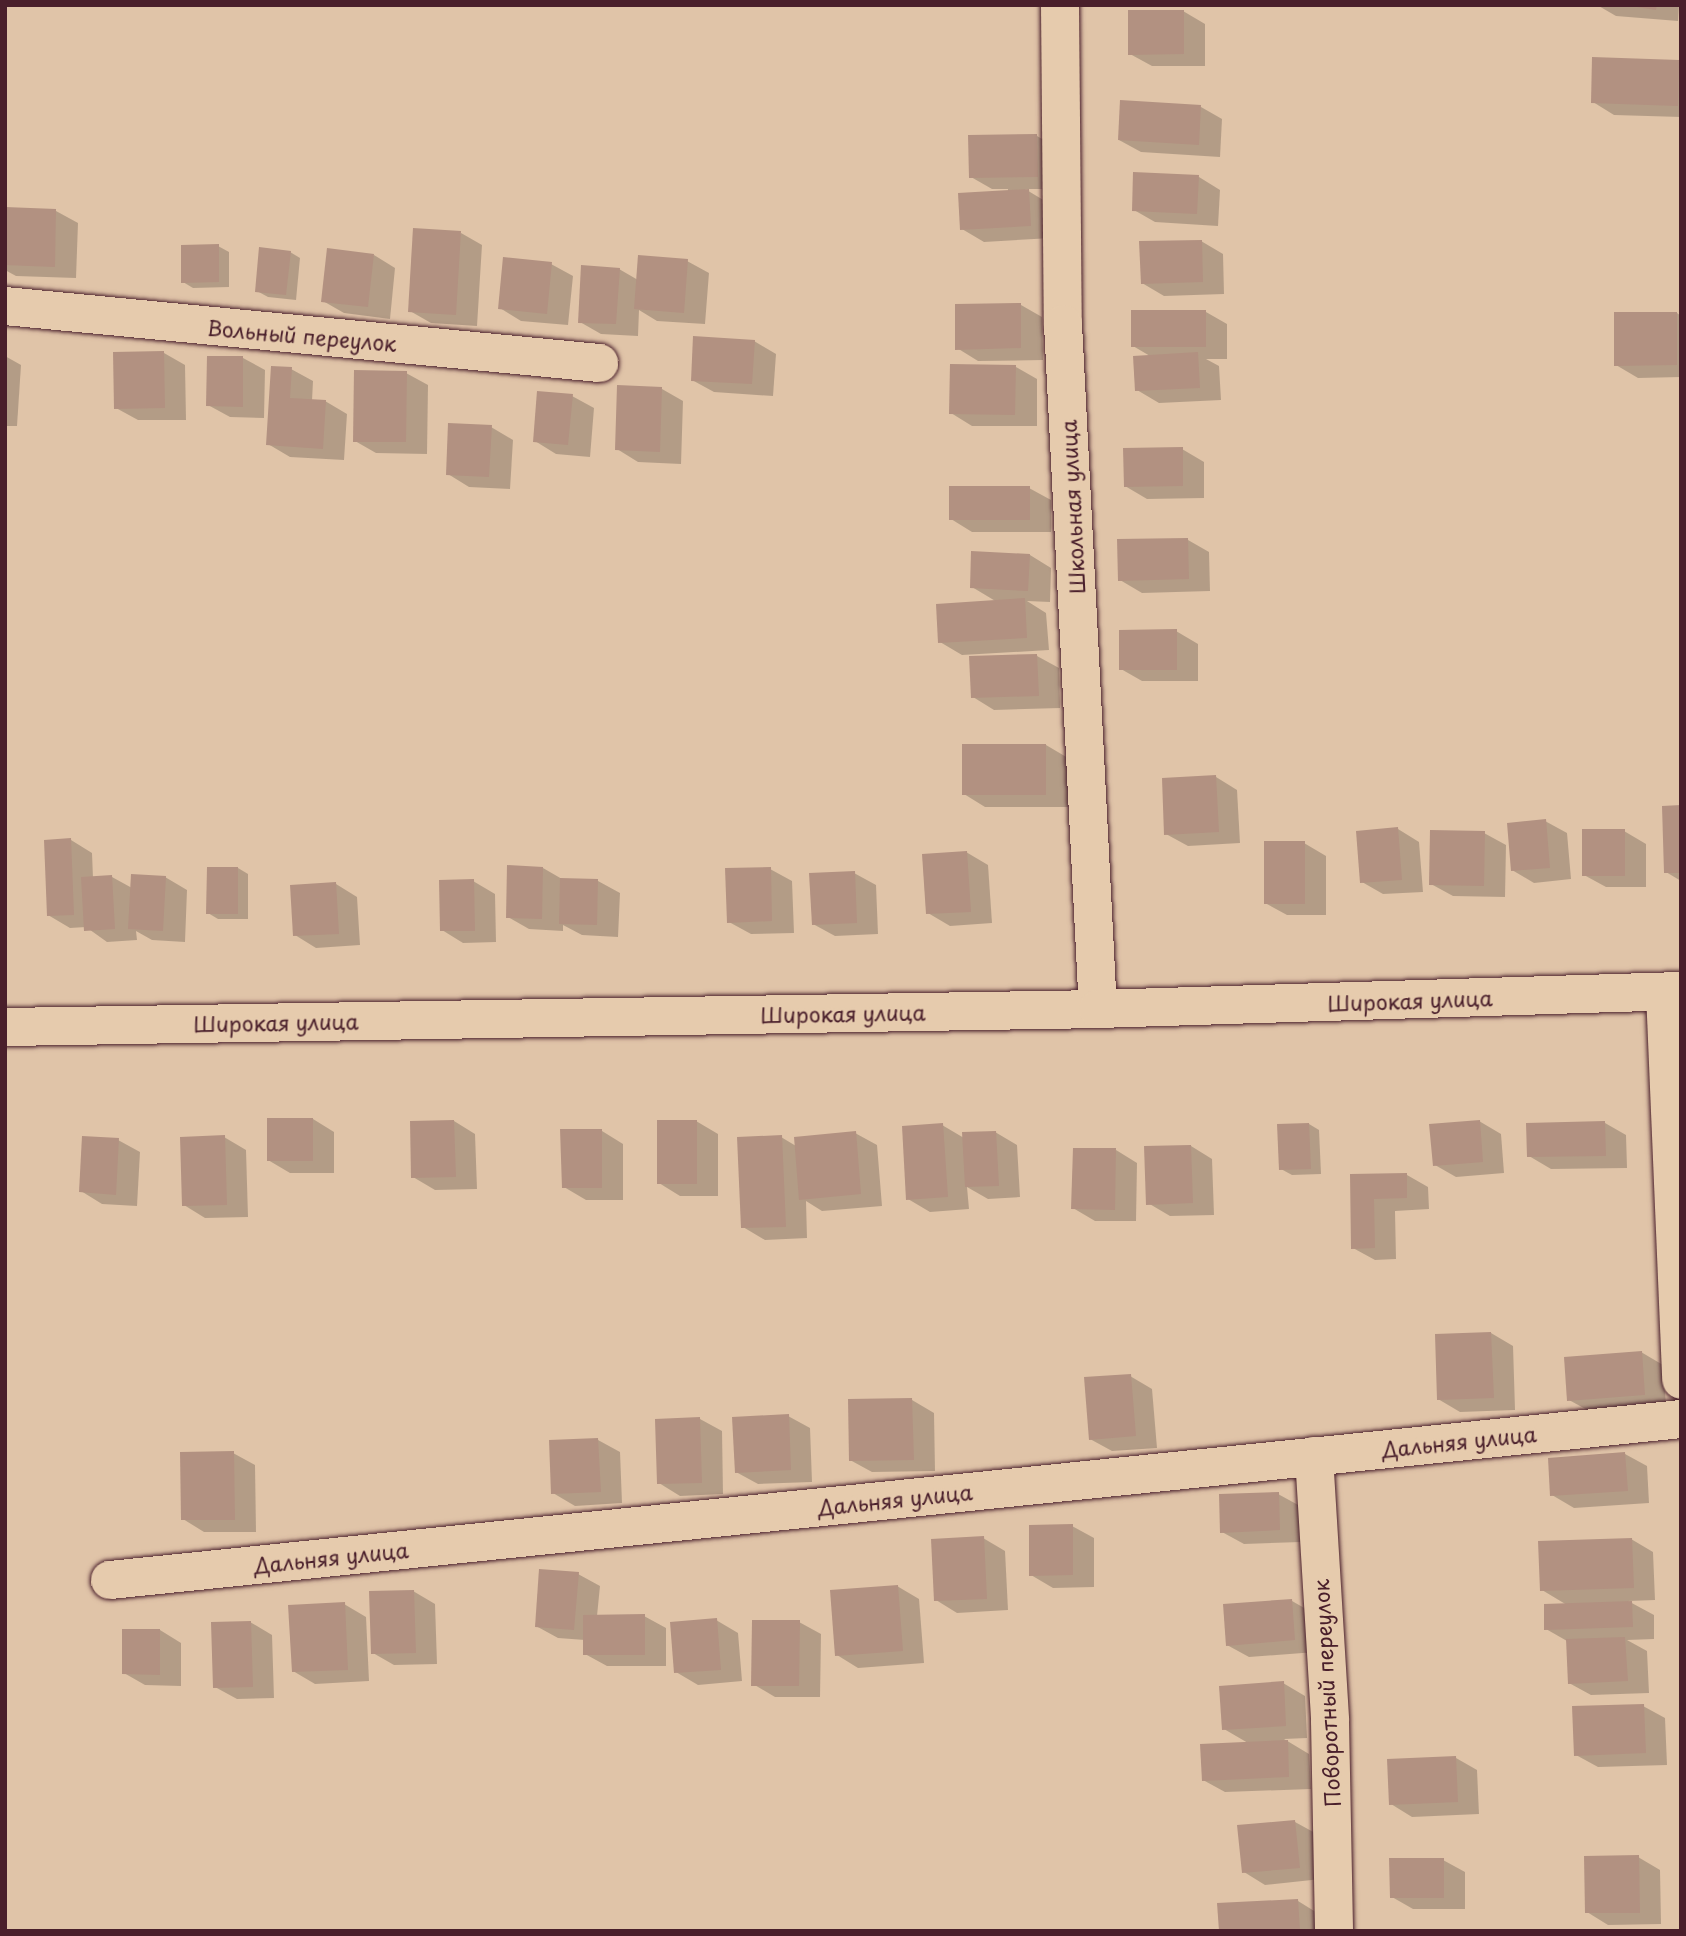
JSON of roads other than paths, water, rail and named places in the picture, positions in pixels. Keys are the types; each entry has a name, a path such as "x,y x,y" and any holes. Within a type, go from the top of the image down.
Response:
{"street":[{"name":"Школьная улица","path":"1060,5 1063,324 1098,1009"},
{"name":"Вольный переулок","path":"5,306 599,363"},
{"name":"Широкая улица","path":"5,1027 1098,1009 1673,992"},
{"path":"1673,992 1681,1380"},
{"name":"Дальняя улица","path":"110,1580 1681,1419"},
{"name":"Поворотный переулок","path":"1314,1456 1330,1721 1334,1931"}]}
